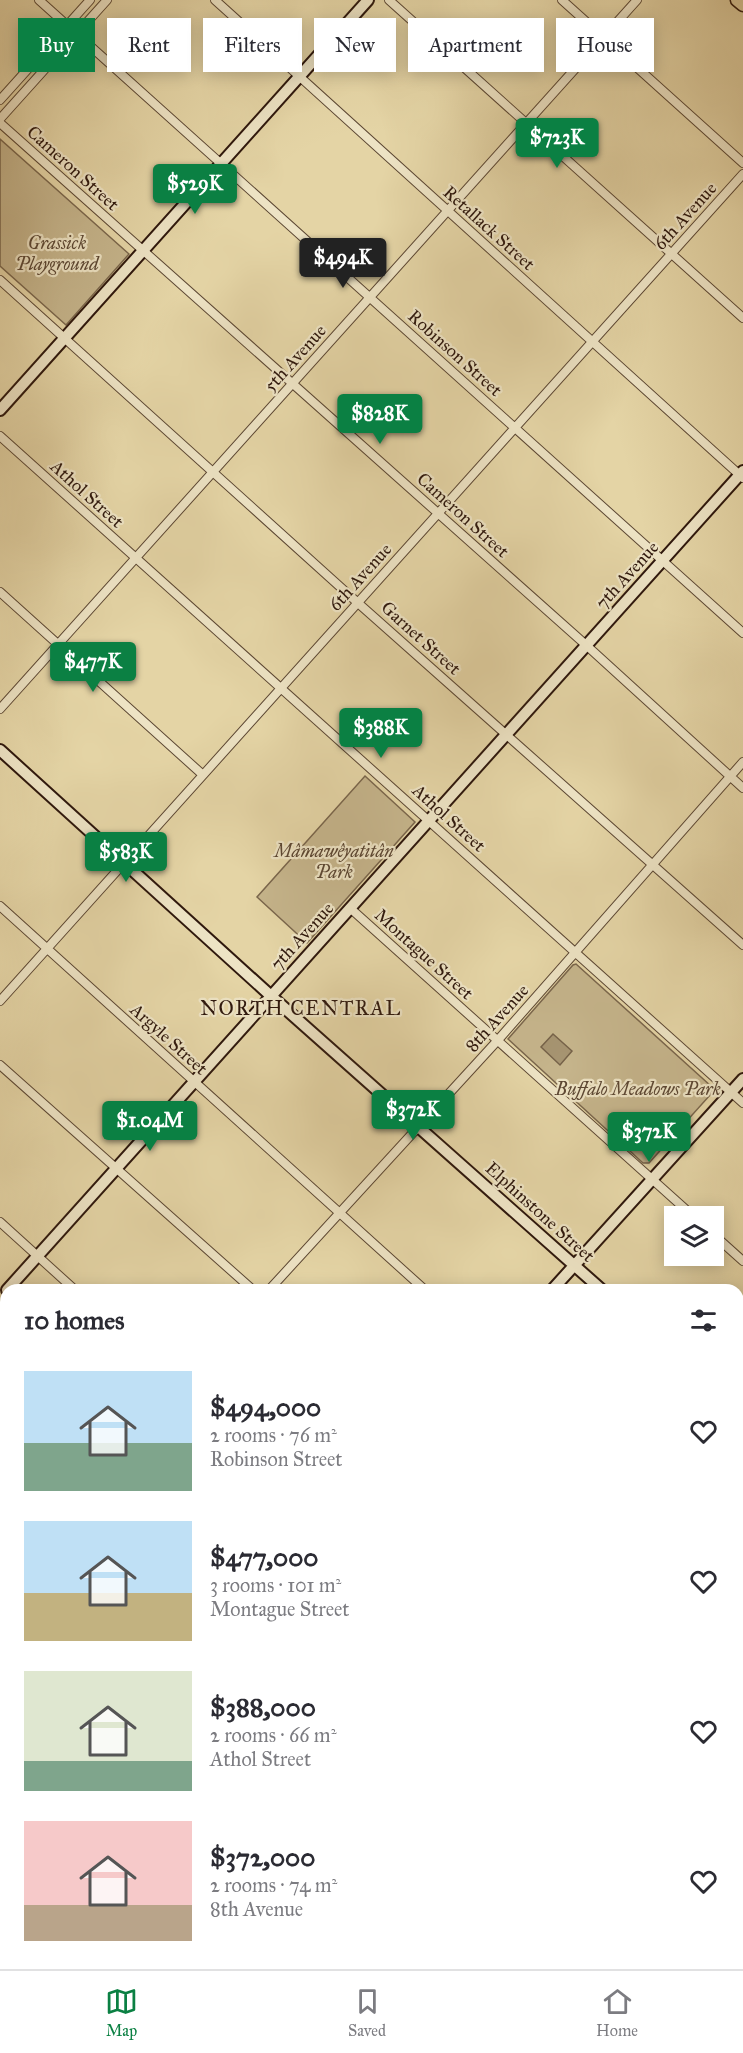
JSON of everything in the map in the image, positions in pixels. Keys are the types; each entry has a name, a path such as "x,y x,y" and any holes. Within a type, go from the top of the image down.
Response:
{"main road":[{"path":"737,0 743,5"}],"street":[{"name":"Robinson Street","path":"39,0 59,18"},
{"path":"73,18 90,0"},
{"path":"91,18 107,0"},
{"name":"Retallack Street","path":"215,0 742,475"},
{"path":"0,410 368,0"},
{"path":"389,0 743,318"},
{"path":"562,0 581,18"},
{"name":"5th Avenue","path":"621,18 637,0"},
{"name":"Robinson Street","path":"95,50 743,633"},
{"path":"0,100 25,72"},
{"path":"0,121 43,72"},
{"name":"5th Avenue","path":"0,709 572,72"},
{"path":"641,72 743,163"},
{"name":"Cameron Street","path":"0,121 743,788"},
{"name":"6th Avenue","path":"0,1001 743,174"},
{"name":"Garnet Street","path":"0,280 358,603 743,945"},
{"name":"Athol Street","path":"0,436 743,1103"},
{"name":"7th Avenue","path":"12,1284 505,733 742,475"},
{"path":"0,592 203,775"},
{"name":"Elphinstone Street","path":"0,750 271,996 595,1284"},
{"name":"8th Avenue","path":"274,1284 498,1040 743,762"},
{"name":"Argyle Street","path":"0,906 418,1284"},
{"name":"Montague Street","path":"350,908 682,1206"},
{"path":"0,1065 246,1284"},
{"path":"557,1284 743,1079"},
{"path":"0,1222 68,1284"},
{"path":"724,1244 743,1261"}],"green space":[{"name":"Grassick Playground","path":"0,139 129,254 66,325 0,266"},
{"name":"Mâmawêyatitân Park","path":"365,776 415,822 307,943 257,897"},
{"name":"Buffalo Meadows Park","path":"576,964 712,1087 711,1094 649,1163 643,1163 508,1039"}],"shaded area":[{"path":"553,1034 572,1051 560,1065 541,1047"}],"district":[{"name":"NORTH CENTRAL","path":"301,1008"}]}
